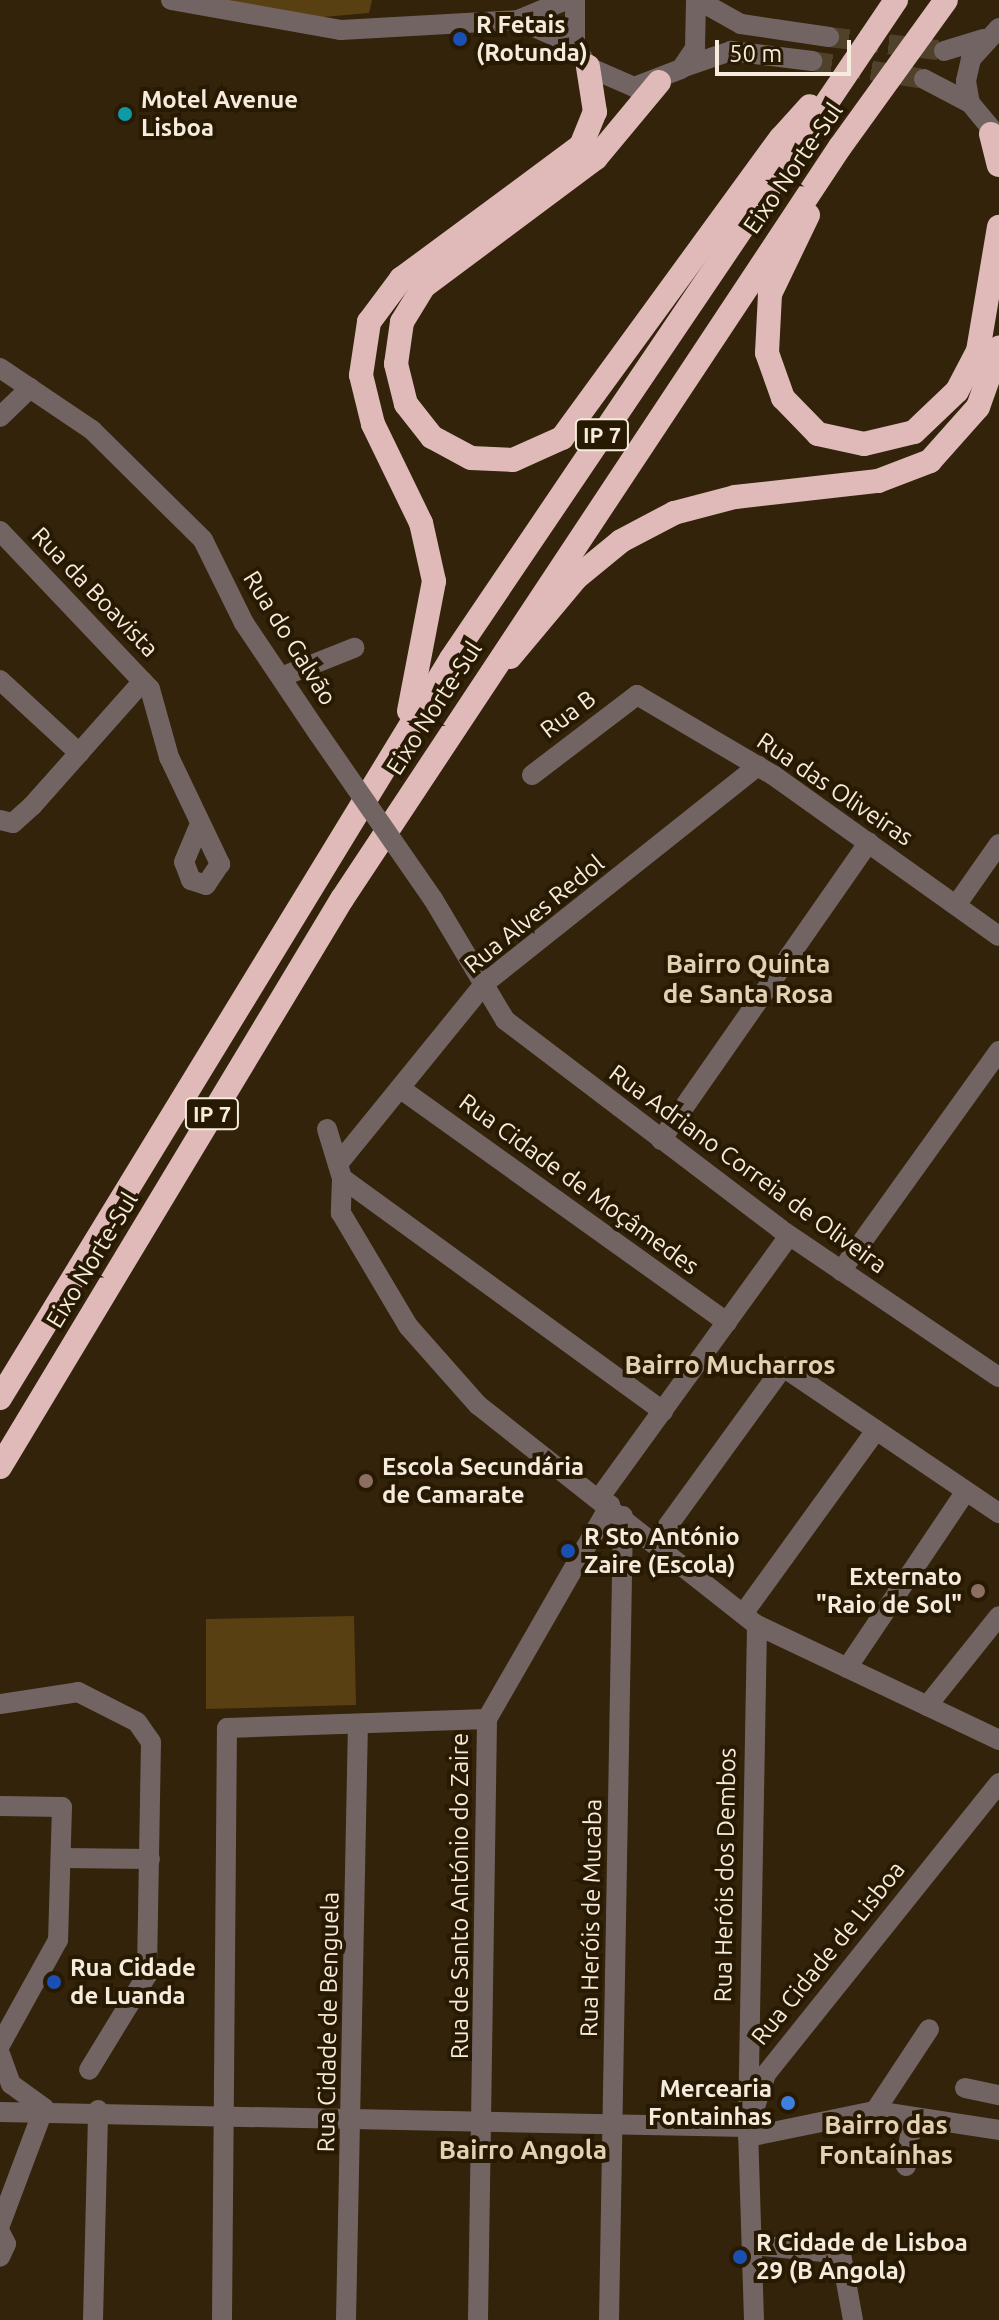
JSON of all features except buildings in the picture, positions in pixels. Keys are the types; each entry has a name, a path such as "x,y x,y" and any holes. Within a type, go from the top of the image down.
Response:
{"highway":[{"name":"Eixo Norte-Sul","path":"0,1398 405,731 791,140 896,0"},
{"name":"Eixo Norte-Sul","path":"0,1467 342,899 840,147 946,0"},
{"path":"405,731 434,581 421,523 373,424 361,375 369,322 401,279 581,146 595,112 588,67"},
{"path":"659,82 596,158 424,286 402,322 396,364 406,404 432,437 471,458 513,460 562,438 791,140"},
{"path":"995,136 999,165"},
{"path":"840,147 770,294 767,353 783,398 818,434 864,444 914,432 957,391 978,351 999,227"},
{"path":"485,681 534,635 576,578 621,541 674,513 735,497 878,481 930,461 978,407 999,348"}],"street":[{"path":"171,0 341,30 518,20 566,0"},
{"path":"575,0 575,45 588,67 609,81 659,82 681,69 731,51 812,61"},
{"path":"681,69 695,48 697,0 741,24 829,37"},
{"path":"518,20 575,45"},
{"path":"944,51 991,34"},
{"path":"970,103 966,81 991,34"},
{"path":"924,79 970,103 995,136"},
{"name":"Rua do Galvão","path":"0,368 92,430 203,540 281,677 433,899 485,983"},
{"path":"0,417 30,388"},
{"name":"Rua da Boavista","path":"0,531 143,681 200,824"},
{"path":"281,677 354,648"},
{"path":"0,680 79,753"},
{"path":"0,820 13,823 143,681"},
{"name":"Rua das Oliveiras","path":"637,695 758,766 999,936"},
{"name":"Rua B","path":"532,775 637,695"},
{"name":"Rua Alves Redol","path":"340,1171 485,983 758,766"},
{"path":"661,1140 869,842"},
{"path":"957,904 999,844"},
{"name":"Rua Adriano Correia de Oliveira","path":"485,983 505,1020 661,1140 789,1236 999,1377"},
{"path":"841,1271 999,1051"},
{"name":"Rua Cidade de Moçâmedes","path":"401,1089 727,1322"},
{"path":"327,1129 340,1171 341,1213 408,1326 478,1405 611,1506 750,1619 999,1740"},
{"path":"340,1171 663,1411"},
{"name":"Rua de Santo António do Zaire","path":"478,2320 486,2121 487,1719 663,1411 789,1236"},
{"path":"656,1542 783,1367 999,1513"},
{"path":"750,1619 876,1430"},
{"path":"847,1668 966,1491"},
{"name":"Rua Heróis de Mucaba","path":"609,2320 614,2124 611,1506"},
{"path":"927,1706 999,1616"},
{"name":"Rua Heróis dos Dembos","path":"748,2132 750,1619"},
{"path":"0,1704 78,1692 147,1731 150,1859 147,1975 89,2070"},
{"path":"222,2320 227,1728 487,1719"},
{"name":"Rua Cidade de Benguela","path":"346,2320 353,2117 358,1724"},
{"name":"Rua Cidade de Lisboa","path":"754,2320 748,2132 766,2074 794,2032 999,1783"},
{"path":"0,1806 62,1807 58,1940 0,2045"},
{"path":"61,1858 150,1859"},
{"path":"875,2111 929,2029"},
{"path":"0,2054 11,2084 44,2108"},
{"path":"965,2088 999,2095"},
{"path":"0,2225 44,2108"},
{"path":"0,2112 44,2108 614,2124 748,2132 875,2111 999,2130"},
{"path":"93,2320 98,2110"},
{"path":"906,2166 912,2119"},
{"path":"0,2232 6,2244 0,2257"},
{"path":"753,2245 841,2254 853,2320"}],"shaded area":[{"path":"217,0 372,0 369,13 301,19"},
{"path":"354,1616 356,1705 206,1709 206,1619"}],"tunnel":[{"path":"829,37 944,51"},
{"path":"812,61 924,79"}],"place":[{"name":"R Fetais (Rotunda)","path":"460,39"},
{"name":"Motel Avenue Lisboa","path":"125,114"},
{"name":"Escola Secundária de Camarate","path":"366,1481"},
{"name":"R Sto António Zaire (Escola)","path":"568,1551"},
{"name":"Externato \"Raio de Sol\"","path":"978,1591"},
{"name":"Rua Cidade de Luanda","path":"54,1982"},
{"name":"Mercearia Fontainhas","path":"788,2103"},
{"name":"R Cidade de Lisboa 29 (B Angola)","path":"740,2257"}],"district":[{"name":"Bairro Quinta de Santa Rosa","path":"748,979"},
{"name":"Bairro Mucharros","path":"730,1365"},
{"name":"Bairro das Fontaínhas","path":"886,2140"},
{"name":"Bairro Angola","path":"523,2150"}]}
